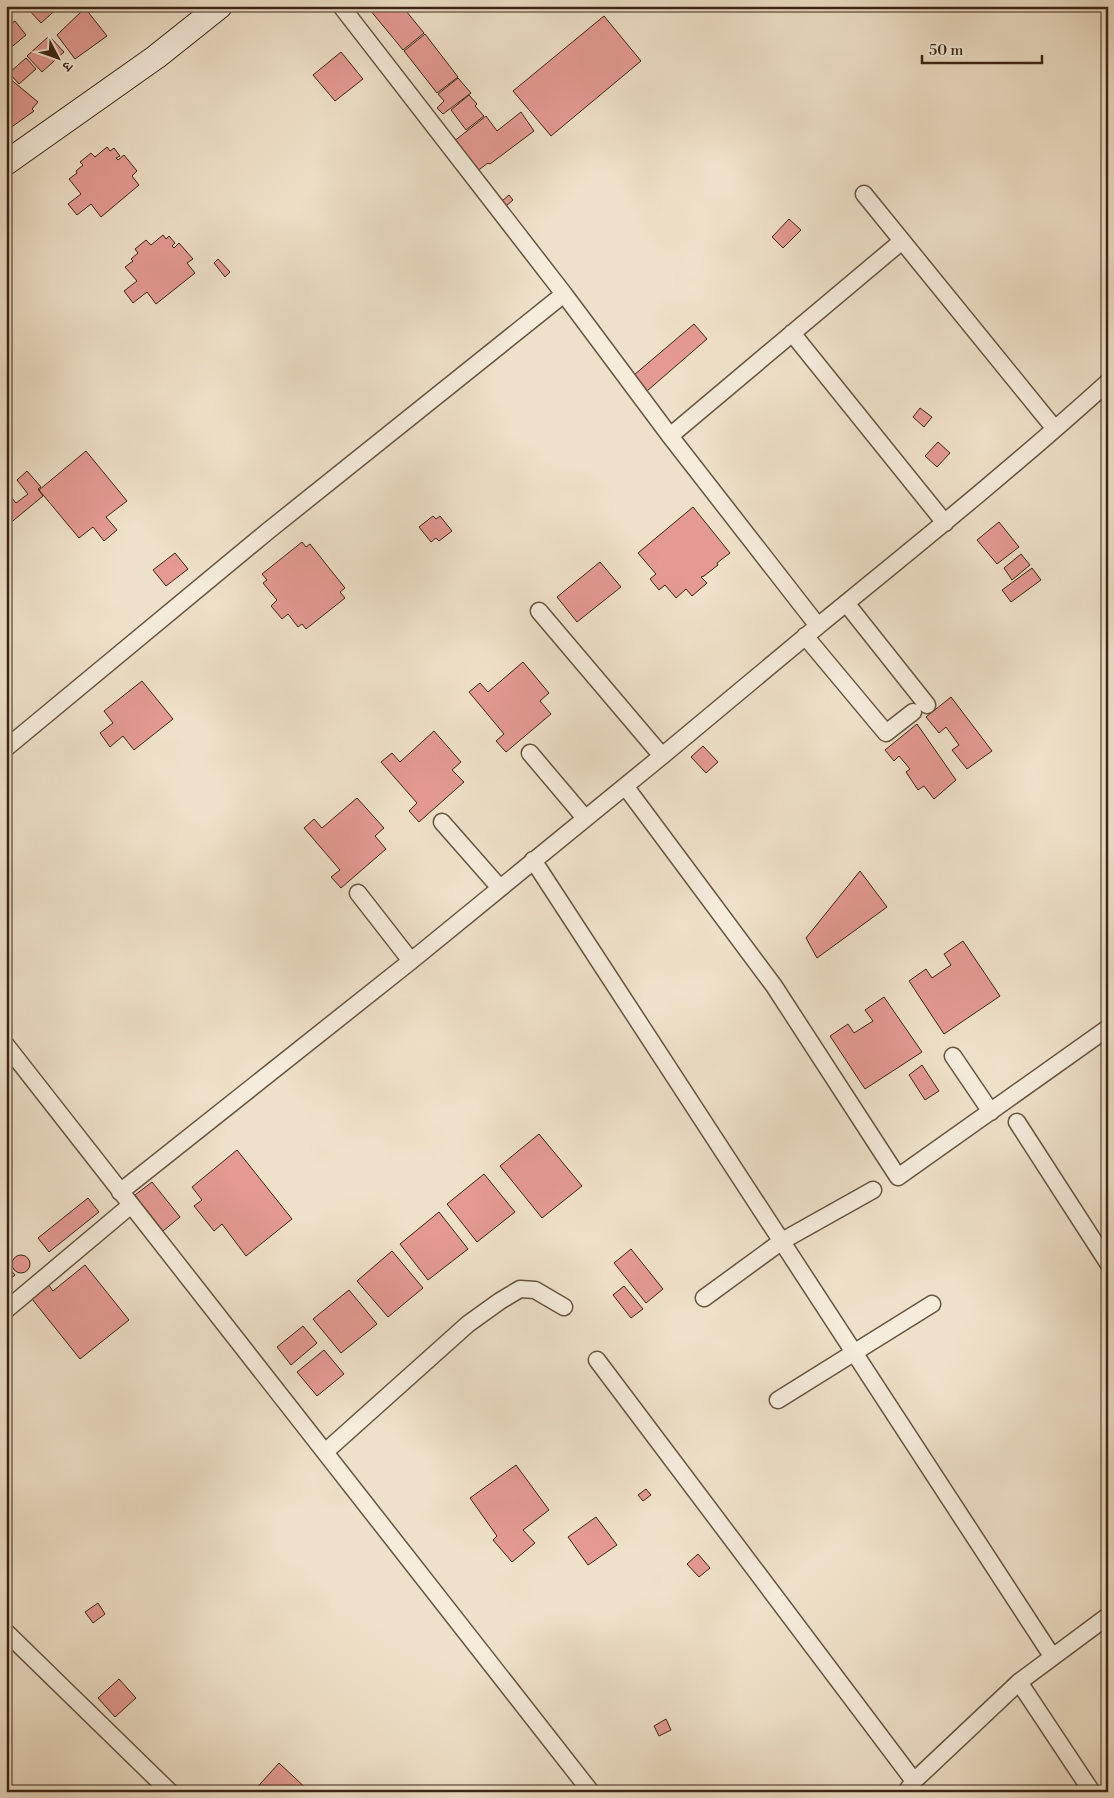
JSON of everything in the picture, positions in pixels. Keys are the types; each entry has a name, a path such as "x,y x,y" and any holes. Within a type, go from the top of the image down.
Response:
{"street":[{"path":"6,164 156,56 220,6"},
{"path":"341,6 564,294 886,733 920,709 846,603"},
{"path":"864,194 1055,430"},
{"path":"670,436 902,241"},
{"path":"6,748 268,531 564,294"},
{"path":"792,333 945,523"},
{"path":"120,1192 411,961 662,756 945,523 1055,430 1108,382"},
{"path":"539,611 662,756"},
{"path":"530,753 584,818"},
{"path":"624,786 774,986 898,1177 1108,1028"},
{"path":"442,822 500,888"},
{"path":"533,860 1052,1656"},
{"path":"358,893 411,961"},
{"path":"6,1045 591,1792"},
{"path":"953,1056 991,1112"},
{"path":"1017,1122 1108,1263"},
{"path":"704,1298 782,1241 873,1190"},
{"path":"6,1310 131,1205"},
{"path":"325,1452 468,1324 500,1301 520,1289 535,1290 564,1307"},
{"path":"778,1400 932,1304"},
{"path":"597,1360 910,1786 1020,1682 1052,1656 1108,1616"},
{"path":"6,1632 170,1792"},
{"path":"1020,1682 1092,1792"}],"building":[{"path":"31,6 60,6 41,23 28,9"},
{"path":"374,6 402,6 424,33 403,50 370,10"},
{"path":"85,8 107,36 75,59 57,35"},
{"path":"604,16 641,61 551,136 513,91"},
{"path":"15,21 26,35 8,50 6,47 6,27"},
{"path":"425,34 458,77 437,93 404,51"},
{"path":"49,36 64,52 42,72 27,56"},
{"path":"341,52 363,79 335,101 313,75"},
{"path":"26,58 36,69 19,84 9,73"},
{"path":"9,78 38,102 32,109 34,111 6,131 6,81"},
{"path":"458,78 471,93 443,114 437,108 444,101 438,94"},
{"path":"469,95 477,104 475,106 484,116 466,130 451,110"},
{"path":"521,112 534,131 490,164 488,163 476,172 453,142 486,116 497,131"},
{"path":"107,147 110,151 114,148 120,156 116,158 118,160 124,155 137,171 132,176 139,185 101,217 91,204 77,215 68,204 81,194 69,179 83,165 80,162 91,153 95,157"},
{"path":"509,195 513,200 506,206 502,201"},
{"path":"789,219 801,230 783,248 772,237"},
{"path":"163,235 166,239 169,236 175,243 172,246 174,248 179,243 193,259 187,263 195,273 156,304 147,292 133,303 124,291 137,281 125,267 133,261 131,259 138,253 135,249 146,240 151,245"},
{"path":"218,259 230,272 225,277 214,263"},
{"path":"694,324 707,339 647,391 634,375"},
{"path":"920,408 932,417 924,427 913,417"},
{"path":"938,442 950,453 937,467 925,456"},
{"path":"86,451 127,501 106,517 117,530 104,541 93,527 79,538 39,490"},
{"path":"27,471 41,487 38,489 43,496 8,525 6,523 6,511 10,508 6,502 12,498 16,503 28,494 17,480"},
{"path":"693,507 730,553 717,563 718,565 701,577 707,583 692,596 686,589 676,598 665,585 659,590 650,579 656,574 638,553"},
{"path":"433,516 436,519 440,516 452,531 439,541 436,538 431,542 419,527"},
{"path":"999,522 1019,547 997,564 977,540"},
{"path":"302,542 306,547 310,544 345,588 340,592 345,598 306,629 302,624 298,627 288,614 282,619 271,606 277,600 263,583 267,580 262,574"},
{"path":"175,553 188,569 166,586 153,570"},
{"path":"1021,554 1030,565 1012,580 1004,568"},
{"path":"600,562 621,587 577,622 557,597"},
{"path":"1032,568 1041,580 1011,602 1002,590"},
{"path":"523,662 549,693 540,701 551,714 506,752 496,741 504,734 469,692 480,683 488,692"},
{"path":"142,681 173,719 134,750 123,736 110,747 100,733 113,723 104,711"},
{"path":"951,697 992,751 967,769 952,750 959,745 946,727 939,733 926,717"},
{"path":"917,724 956,780 934,799 924,786 918,790 906,772 910,769 899,756 894,761 885,750"},
{"path":"434,731 461,762 452,770 464,782 419,822 409,811 417,803 381,762 392,753 400,762"},
{"path":"703,746 718,762 706,773 691,757"},
{"path":"357,798 384,828 375,836 386,849 341,888 331,877 340,870 304,828 314,819 322,828"},
{"path":"860,871 887,907 817,958 806,938"},
{"path":"963,941 1000,996 944,1034 909,981 926,969 932,978 951,965 944,954"},
{"path":"884,997 922,1052 865,1089 830,1036 848,1024 854,1033 873,1021 865,1010"},
{"path":"922,1065 939,1091 925,1100 909,1075"},
{"path":"539,1134 582,1186 542,1218 500,1166"},
{"path":"237,1150 292,1219 246,1256 222,1224 214,1231 194,1206 202,1200 192,1187"},
{"path":"484,1174 515,1212 477,1242 447,1204"},
{"path":"152,1182 180,1217 163,1231 135,1195"},
{"path":"88,1198 99,1212 49,1252 38,1238"},
{"path":"439,1212 468,1249 428,1280 400,1244"},
{"path":"631,1249 663,1289 646,1303 614,1263"},
{"path":"392,1251 423,1288 388,1317 357,1281"},
{"path":"21,1255 27,1258 30,1264 27,1270 21,1273 15,1270 12,1264 15,1258"},
{"path":"6,1265 15,1275 6,1283"},
{"path":"85,1265 129,1320 80,1359 28,1294 45,1280 53,1291"},
{"path":"624,1286 643,1309 631,1318 613,1295"},
{"path":"349,1290 377,1324 341,1353 313,1319"},
{"path":"303,1326 317,1343 291,1365 277,1347"},
{"path":"324,1350 344,1374 317,1396 297,1372"},
{"path":"516,1465 549,1510 523,1530 535,1543 512,1562 493,1540 497,1536 470,1498"},
{"path":"646,1489 651,1495 643,1501 638,1495"},
{"path":"596,1517 617,1545 588,1565 568,1537"},
{"path":"698,1554 710,1568 699,1577 687,1564"},
{"path":"98,1603 105,1614 93,1623 85,1612"},
{"path":"119,1679 136,1698 115,1717 98,1698"},
{"path":"666,1719 671,1730 659,1736 654,1726"},
{"path":"279,1763 310,1792 253,1792"}]}
